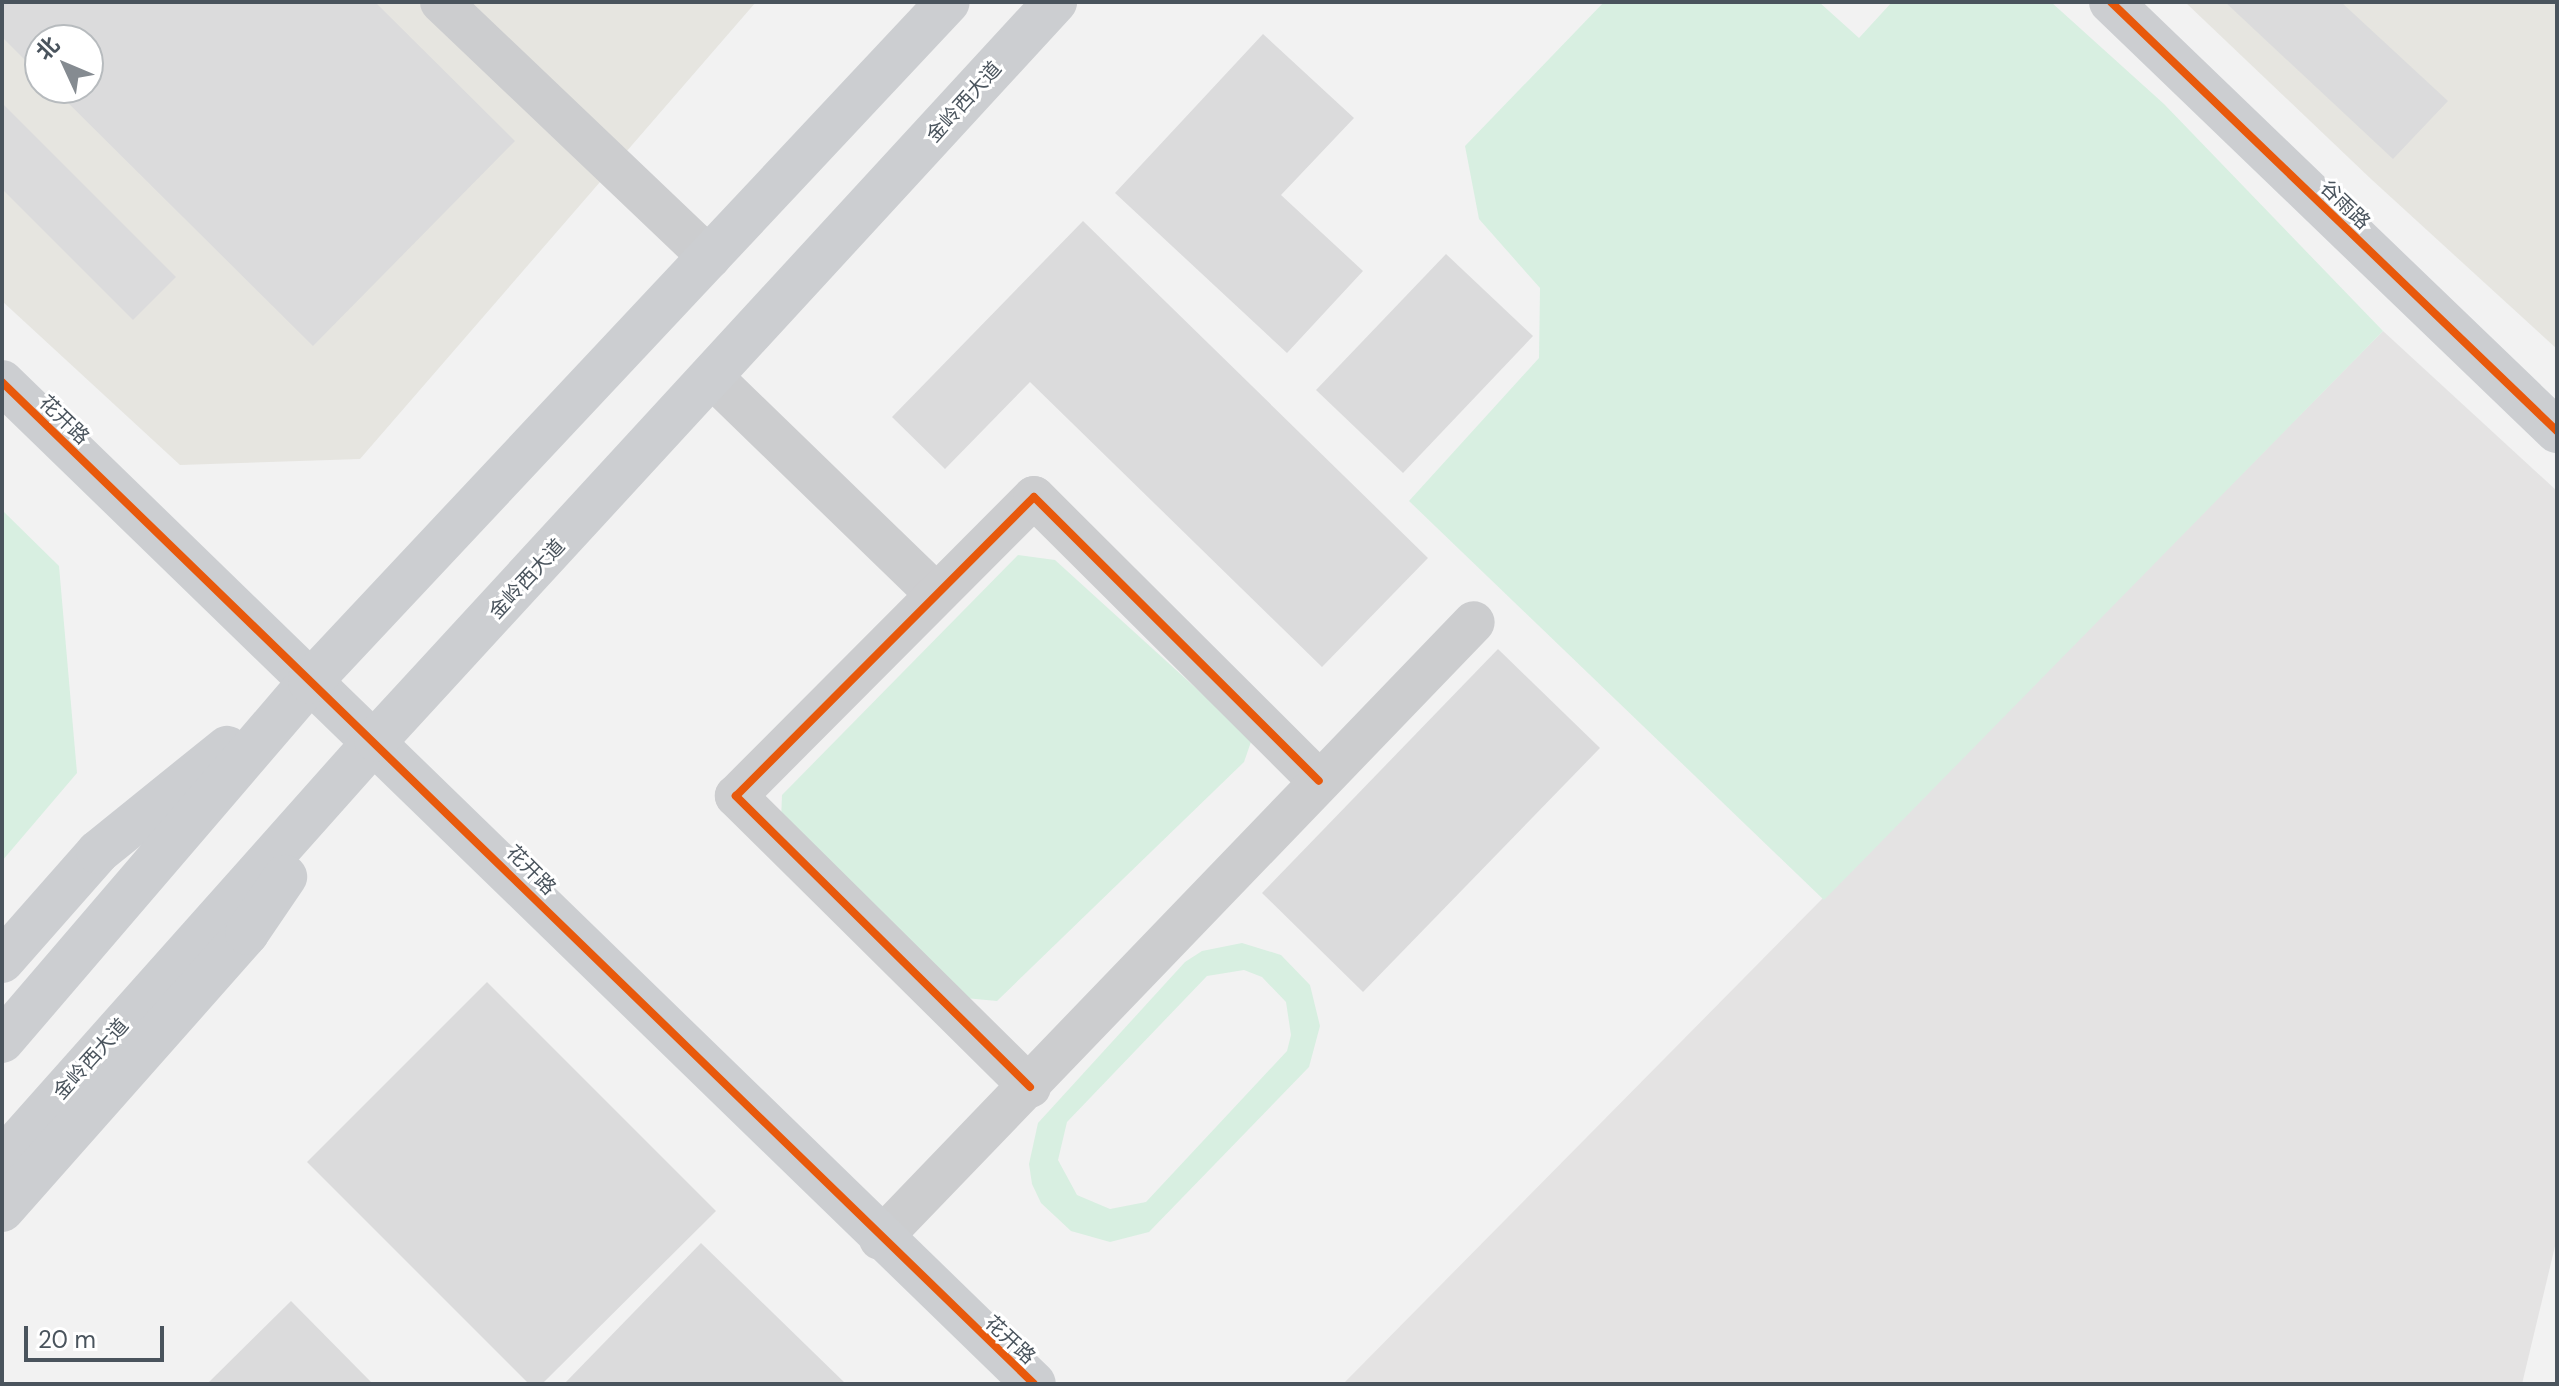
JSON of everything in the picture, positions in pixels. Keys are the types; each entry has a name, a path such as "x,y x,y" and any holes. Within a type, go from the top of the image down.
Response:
{"street":[{"path":"441,2 710,258"},
{"path":"2,1041 310,682 948,2"},
{"name":"金岭西大道","path":"2,1160 376,740 714,379 1055,2"},
{"name":"谷雨路","path":"2111,2 2557,431"},
{"path":"714,379 934,592"},
{"name":"花开路","path":"2,382 310,682 376,740 880,1239 1034,1384"},
{"path":"1030,1087 736,796 934,592 1034,497 1319,781"},
{"path":"880,1239 1030,1087 1474,622"},
{"path":"2,961 98,852 310,682"},
{"path":"2,1210 247,933 376,740"}],"shaded area":[{"path":"2,2 756,2 360,459 180,465 2,301"},
{"path":"2185,2 2557,2 2557,349 2371,179"},
{"path":"2383,331 2557,491 2557,1238 2522,1384 1343,1384"}],"green space":[{"path":"1604,2 1819,2 1859,38 1892,2 2051,2 2164,104 2383,331 1824,900 1409,501 1539,358 1540,288 1479,219 1465,146"},
{"path":"2,510 59,566 77,773 2,861"},
{"path":"1018,555 1055,560 1252,739 1244,762 997,1001 965,998 781,821 782,795"},
{"path":"1242,943 1281,955 1310,985 1320,1026 1309,1067 1149,1232 1110,1242 1071,1231 1041,1203 1032,1184 1029,1164 1038,1123 1185,962 1202,951","holes":["1244,970 1262,977 1286,1002 1291,1035 1287,1051 1146,1202 1110,1209 1077,1195 1058,1160 1067,1122 1207,976"]}],"building":[{"path":"2,2 375,2 515,141 313,346 69,104 104,104 104,24 24,24 24,59 2,37"},
{"path":"2225,2 2341,2 2448,101 2393,159"},
{"path":"1263,34 1354,118 1281,195 1363,271 1287,353 1115,193"},
{"path":"2,103 176,277 133,320 2,189"},
{"path":"1083,221 1428,558 1322,667 1030,382 945,469 892,417"},
{"path":"1446,254 1533,336 1403,473 1316,390"},
{"path":"1498,649 1600,748 1363,992 1262,893"},
{"path":"487,982 716,1211 542,1384 529,1384 307,1162"},
{"path":"701,1243 846,1384 564,1384"},
{"path":"291,1301 373,1384 207,1384"}],"cycle path":[{"path":"2111,2 2557,431"},
{"path":"2,382 1034,1384"},
{"path":"1030,1087 736,796 1034,497 1319,781"}]}
